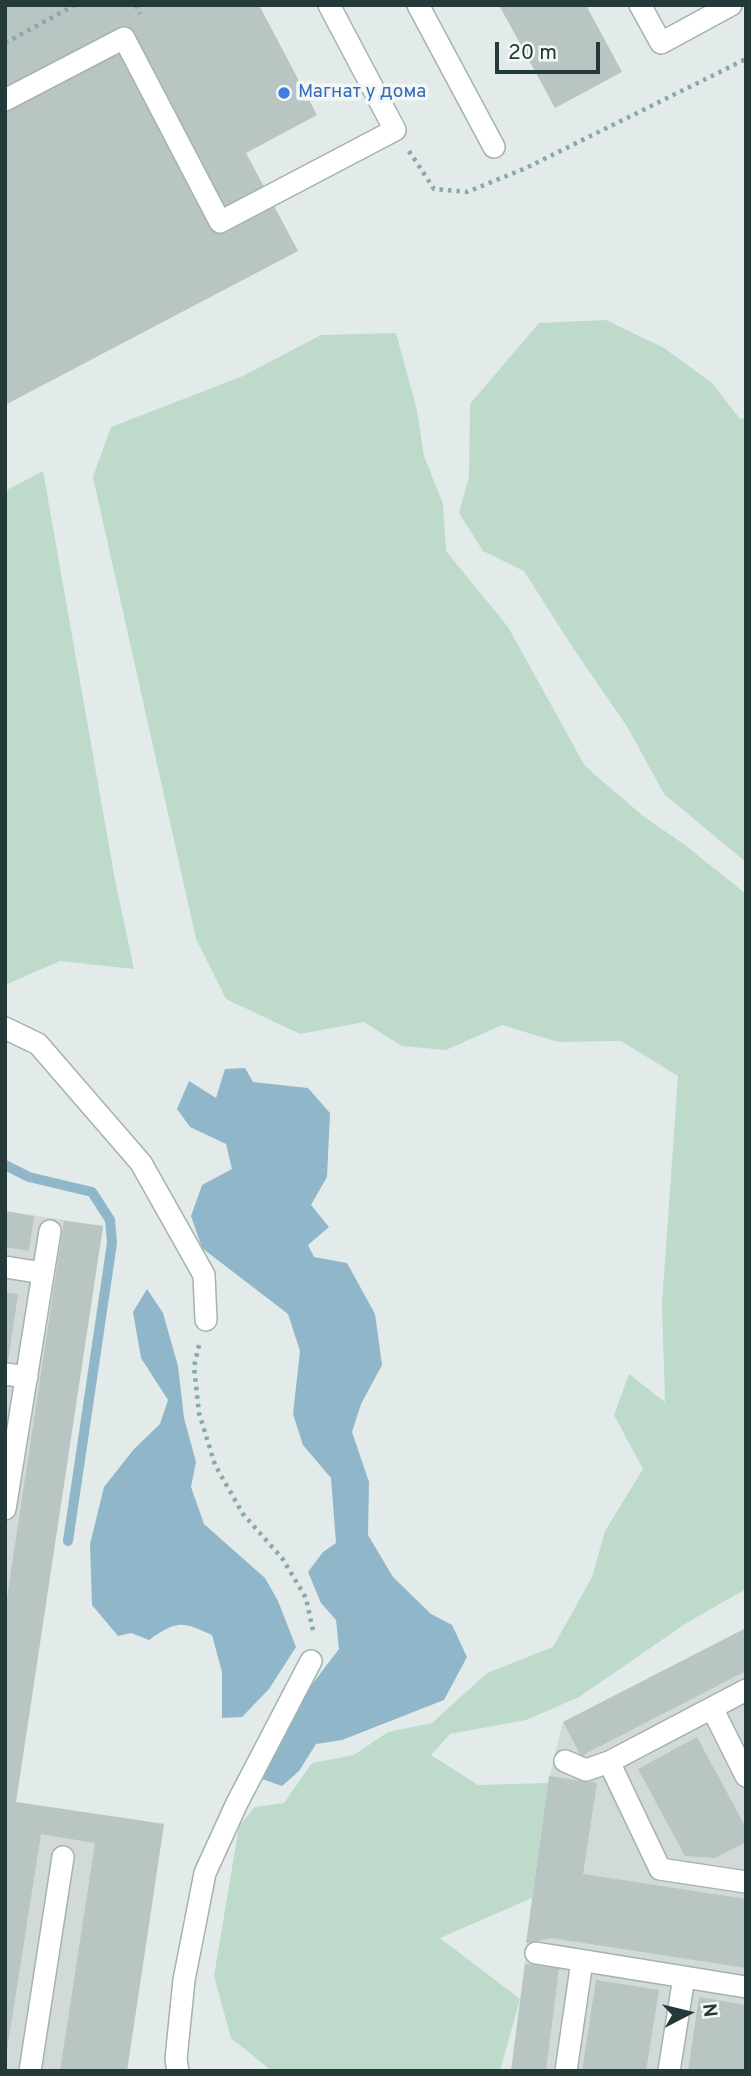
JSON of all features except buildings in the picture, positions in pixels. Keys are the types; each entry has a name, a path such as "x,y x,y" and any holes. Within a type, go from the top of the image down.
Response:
{"lane":[{"path":"5,100 124,38 220,222 395,130 330,5"},
{"path":"418,5 494,147"},
{"path":"640,5 661,43 731,5"},
{"path":"5,1028 38,1044 141,1163 204,1275 206,1321"},
{"path":"5,1509 7,1482 50,1231"},
{"path":"5,1267 43,1273"},
{"path":"5,1374 27,1377"},
{"path":"178,2071 176,2059 184,1980 205,1873 237,1803 311,1661"},
{"path":"565,1761 586,1770 609,1762 746,1690"},
{"path":"712,1708 746,1776"},
{"path":"609,1762 660,1869 746,1882"},
{"path":"30,2071 63,1857"},
{"path":"536,1953 746,1987"},
{"path":"566,2071 582,1961"},
{"path":"669,2071 684,1977"}],"path":[{"path":"5,43 75,5"},
{"path":"136,5 142,18"},
{"path":"395,130 434,189 467,192 526,168 746,59"},
{"path":"206,1321 194,1367 199,1413 215,1465 243,1514 282,1558 306,1598 315,1632 311,1661"}],"shaded area":[{"path":"5,1211 103,1226 16,1802 164,1824 127,2071 5,2071"},
{"path":"746,1628 746,2071 511,2071 548,1783 563,1722"}],"green space":[{"path":"606,320 664,348 712,383 740,419 746,418 746,862 664,794 628,728 524,571 483,551 459,513 469,477 470,404 539,323"},
{"path":"396,333 417,410 424,456 443,504 446,551 508,627 585,766 643,816 685,845 746,894 746,1589 688,1622 579,1697 526,1720 450,1734 431,1755 478,1785 548,1783 532,1898 440,1938 520,1999 500,2071 272,2071 231,2038 214,1976 239,1826 255,1807 284,1803 312,1763 354,1755 388,1732 432,1723 487,1673 553,1647 592,1577 605,1531 643,1469 614,1415 629,1374 665,1402 662,1304 678,1076 621,1041 558,1042 502,1025 446,1050 402,1046 364,1022 300,1034 226,999 196,939 93,477 111,427 243,376 321,335"},
{"path":"43,471 115,880 134,969 60,961 5,985 5,491"}],"water":[{"path":"245,1068 253,1082 308,1088 330,1113 327,1177 311,1205 329,1227 308,1245 314,1257 347,1263 375,1314 382,1365 361,1404 352,1432 369,1482 368,1535 393,1577 431,1614 452,1625 467,1657 444,1700 342,1740 316,1744 299,1771 282,1786 262,1779 310,1687 339,1649 336,1620 321,1603 308,1572 323,1552 336,1543 331,1478 303,1445 293,1414 300,1351 288,1314 202,1248 191,1216 202,1185 232,1169 226,1144 190,1127 177,1109 189,1081 216,1098 225,1069"},
{"path":"147,1289 163,1313 178,1366 184,1418 196,1462 191,1487 204,1524 265,1578 278,1601 296,1647 269,1689 242,1717 222,1718 222,1672 212,1635 180,1625 166,1629 149,1640 131,1633 118,1636 92,1605 90,1544 104,1487 134,1449 160,1424 168,1400 141,1358 133,1312"}],"waterway":[{"path":"5,1165 29,1177 92,1192 110,1220 112,1243 68,1541"}],"place":[{"name":"Магнат у дома","path":"284,93"}]}
